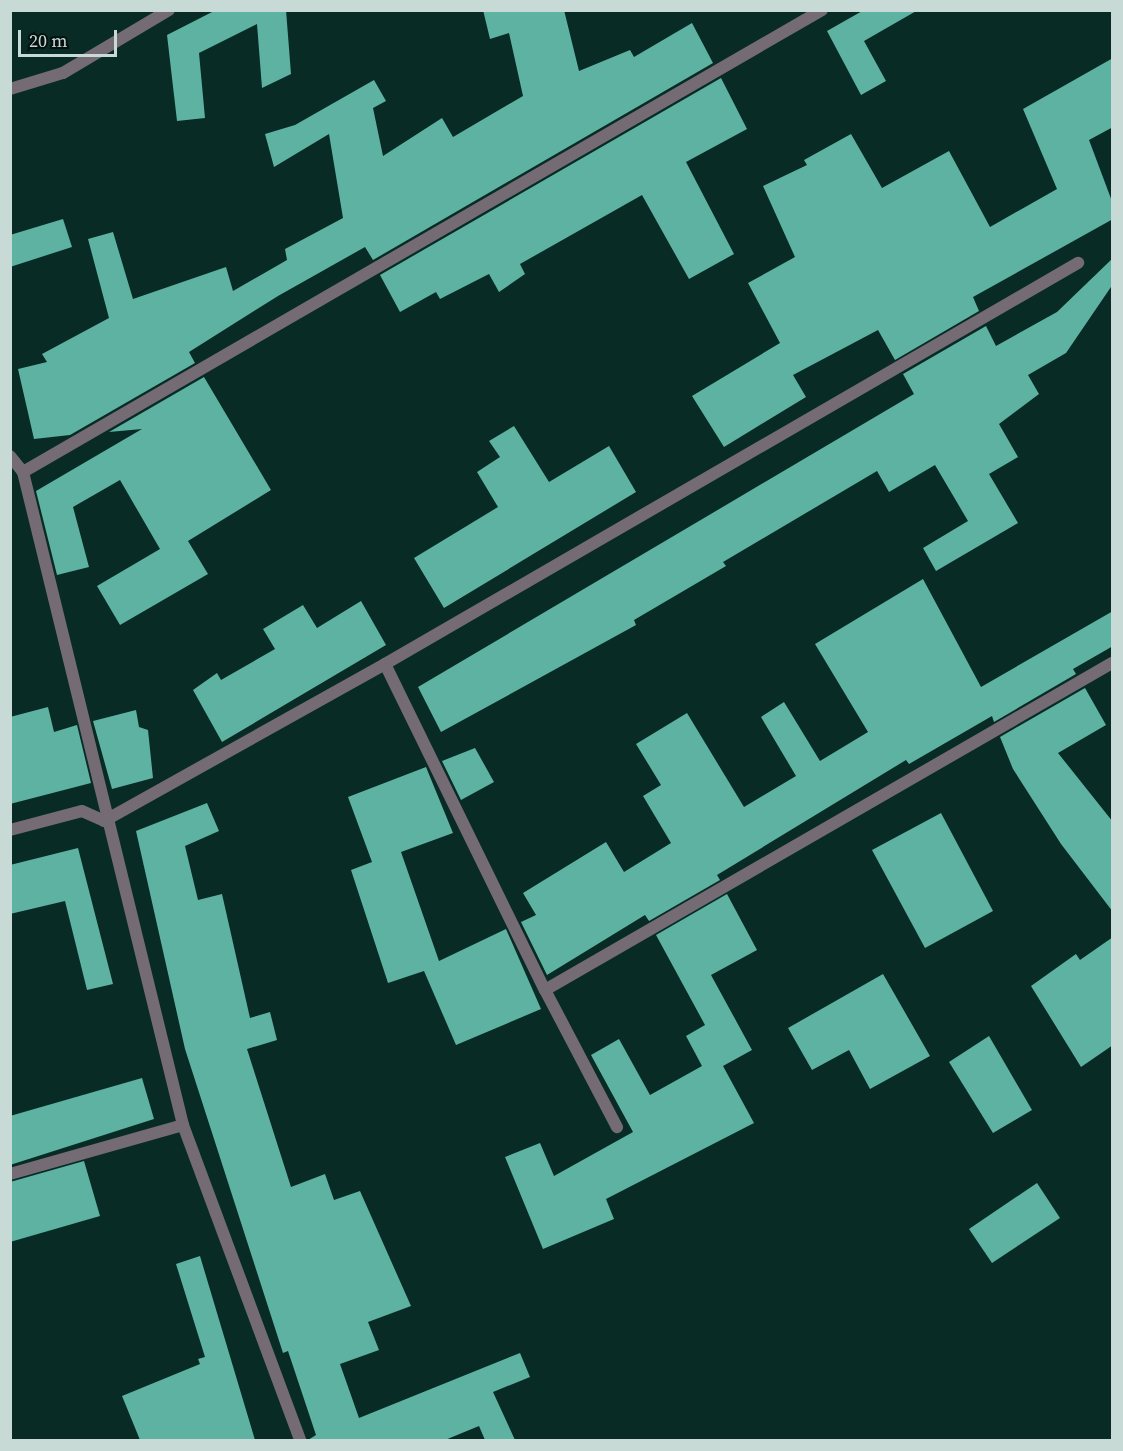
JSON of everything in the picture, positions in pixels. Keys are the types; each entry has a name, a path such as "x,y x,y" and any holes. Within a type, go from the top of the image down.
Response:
{"street":[{"path":"10,89 63,73 169,10"},
{"path":"23,472 822,10"},
{"path":"10,830 82,812 104,820 385,664 1078,263"},
{"path":"10,456 23,472 104,820 183,1125 300,1440"},
{"path":"545,990 1113,663"},
{"path":"385,664 545,990 617,1127"},
{"path":"10,1174 183,1125"}],"building":[{"path":"216,10 286,10 291,74 262,88 257,24 199,53 205,118 177,121 167,35"},
{"path":"483,10 564,10 579,71 630,50 634,57 692,23 713,63 373,260 365,247 278,296 189,352 195,363 70,435 34,439 18,369 47,362 42,354 109,318 88,239 113,232 133,299 226,267 233,291 287,260 285,249 343,218 329,134 274,167 265,134 295,125 374,80 386,101 373,108 383,156 442,118 453,137 523,96 509,33 490,39"},
{"path":"864,10 918,10 864,41 886,81 861,95 827,31"},
{"path":"1113,58 1113,127 1089,140 1113,204 1113,219 973,297 979,311 895,360 878,330 793,375 806,397 724,447 692,396 780,343 748,283 795,257 763,186 807,165 804,160 851,134 882,188 949,151 990,227 1057,189 1023,109"},
{"path":"721,78 747,129 686,162 734,254 689,279 642,195 520,264 525,274 499,292 489,274 440,299 436,292 400,312 380,275"},
{"path":"63,219 72,247 10,267 10,235"},
{"path":"1113,258 1113,284 1066,353 1028,375 1039,394 999,424 1018,457 989,474 1018,523 936,571 923,548 968,521 935,465 889,492 877,471 723,562 726,566 634,620 636,625 441,732 418,687 914,394 903,374 986,326 996,346 1057,312"},
{"path":"204,377 271,490 188,541 208,574 120,625 97,586 160,549 120,480 73,507 89,567 57,575 36,491 142,429 109,432"},
{"path":"514,426 549,482 609,446 636,492 444,608 414,558 498,507 477,472 500,457 489,441"},
{"path":"923,579 981,687 1113,611 1113,646 1073,669 1076,674 994,722 992,716 909,764 906,760 717,875 720,880 649,921 645,915 547,975 521,922 536,915 523,893 606,842 624,872 671,843 643,796 661,785 636,744 687,713 744,807 796,776 761,717 784,702 820,761 868,732 815,644"},
{"path":"361,601 386,645 222,742 193,690 217,673 221,680 275,649 263,629 303,605 317,628"},
{"path":"1085,688 1106,725 1058,753 1113,822 1113,912 1061,844 1013,769 1000,737"},
{"path":"48,707 54,732 77,725 91,783 10,804 10,717"},
{"path":"136,710 139,727 148,730 153,778 112,789 93,721"},
{"path":"475,748 494,782 461,800 442,761"},
{"path":"426,767 453,833 401,852 439,961 506,929 541,1009 456,1045 424,971 388,983 351,870 372,862 348,797"},
{"path":"207,803 219,831 185,846 198,900 222,894 250,1018 270,1012 277,1040 247,1049 291,1187 325,1174 334,1200 360,1191 411,1306 368,1322 379,1350 340,1364 359,1418 520,1353 530,1377 493,1392 515,1440 485,1440 479,1426 445,1440 308,1440 316,1435 288,1351 283,1353 185,1049 136,831"},
{"path":"941,813 993,911 925,948 872,850"},
{"path":"78,848 113,984 87,990 65,901 10,914 10,865"},
{"path":"727,894 757,950 711,975 752,1050 723,1066 754,1123 606,1199 614,1219 543,1249 505,1157 540,1143 554,1176 633,1132 591,1055 619,1039 650,1095 702,1066 686,1036 705,1025 656,935"},
{"path":"1113,937 1113,1045 1081,1067 1031,986 1076,954 1080,960"},
{"path":"883,974 930,1056 870,1089 849,1050 812,1070 788,1028"},
{"path":"989,1036 1032,1110 993,1133 949,1062"},
{"path":"142,1078 154,1119 10,1165 10,1116"},
{"path":"84,1161 100,1216 10,1242 10,1182"},
{"path":"1037,1183 1060,1218 992,1263 969,1229"},
{"path":"200,1256 255,1440 140,1440 122,1396 200,1364 198,1359 205,1357 176,1264"}]}
